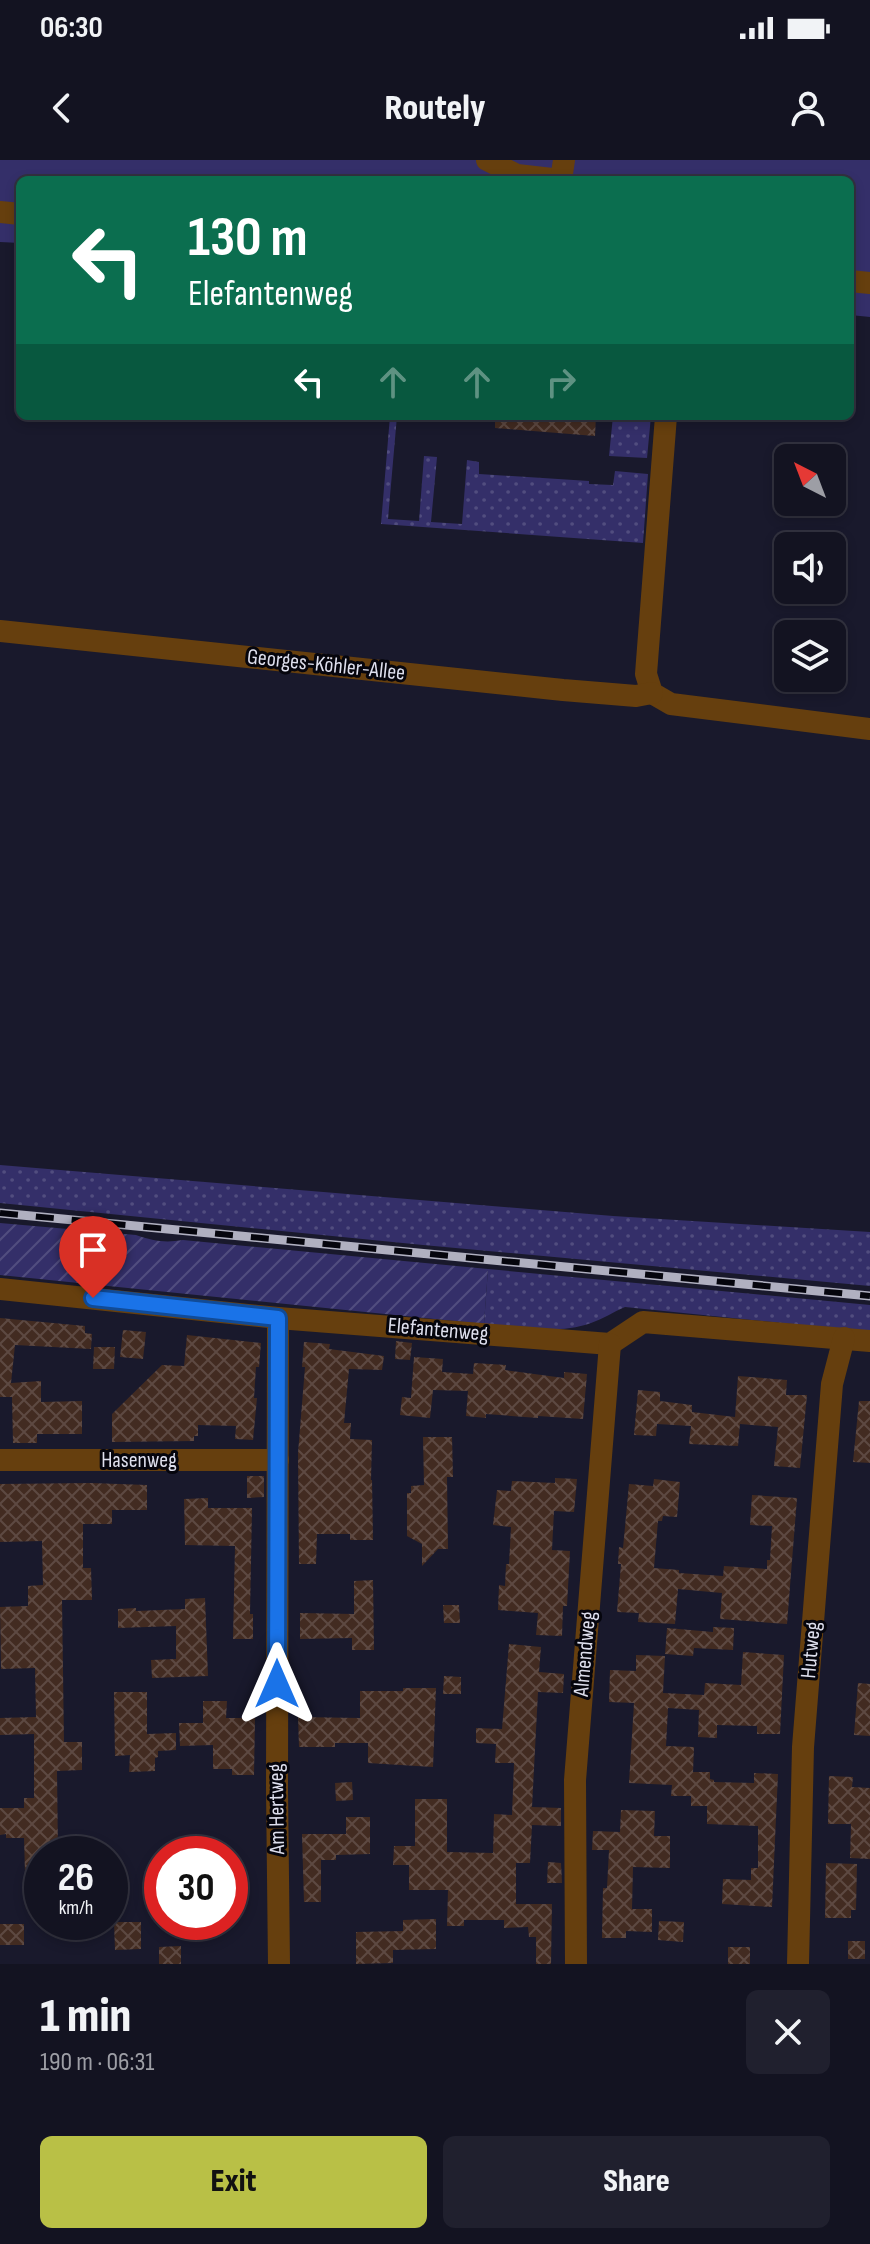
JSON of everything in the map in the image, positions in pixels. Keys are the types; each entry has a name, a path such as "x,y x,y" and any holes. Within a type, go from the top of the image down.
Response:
{"street":[{"path":"487,160 517,175 526,176"},
{"path":"661,699 646,674 666,420"},
{"name":"Georges-Köhler-Allee","path":"0,631 636,696 870,729"},
{"name":"Elefantenweg","path":"0,1289 278,1318 610,1344"},
{"name":"Am Hertweg","path":"278,1318 279,1964"},
{"path":"610,1344 643,1322 870,1341"},
{"name":"Hutweg","path":"798,1964 803,1747 832,1384 844,1338"},
{"name":"Almendweg","path":"576,1964 575,1780 610,1344"},
{"name":"Hasenweg","path":"0,1460 278,1460"}],"shaded area":[{"path":"0,160 870,160 870,317 854,315 854,176 16,176 16,243 0,242"},
{"path":"390,420 397,420 388,519 419,521 424,456 437,457 431,522 462,524 467,460 479,462 479,474 589,481 589,484 613,485 615,471 648,474 643,543 381,524"},
{"path":"613,420 651,420 647,458 609,456"},
{"path":"0,1165 613,1216 870,1232 870,1286 0,1203"},
{"path":"0,1223 136,1235 159,1241 183,1240 488,1269 484,1324 0,1275"},
{"path":"488,1269 870,1305 870,1332 625,1307 591,1323 565,1329 484,1324"}],"building":[{"path":"495,420 596,420 595,436 495,428"},
{"path":"0,1318 85,1326 85,1333 92,1334 91,1349 15,1345 11,1383 41,1381 41,1402 82,1401 82,1434 37,1434 37,1443 13,1443 12,1397 0,1397"},
{"path":"123,1330 146,1332 143,1359 120,1357"},
{"path":"187,1335 261,1343 259,1367 256,1367 253,1440 235,1439 236,1426 198,1425 198,1436 194,1436 194,1441 112,1442 112,1414 162,1365 184,1366"},
{"path":"396,1341 412,1343 410,1360 395,1359"},
{"path":"304,1342 330,1344 329,1349 384,1356 382,1370 349,1369 344,1423 351,1423 350,1439 372,1440 373,1540 350,1540 350,1534 317,1534 316,1564 299,1564 298,1453"},
{"path":"94,1347 115,1347 114,1369 93,1369"},
{"path":"414,1357 443,1359 442,1372 473,1374 474,1363 506,1365 505,1370 564,1378 564,1372 587,1374 583,1419 486,1414 486,1418 466,1416 468,1391 433,1390 430,1418 400,1415 402,1397 411,1398"},
{"path":"738,1376 787,1380 786,1395 807,1395 800,1468 774,1466 778,1427 740,1424 738,1446 689,1444 691,1426 657,1424 656,1436 634,1435 638,1390 660,1392 660,1401 692,1405 692,1412 735,1417"},
{"path":"859,1401 870,1401 870,1463 853,1462"},
{"path":"423,1437 452,1437 453,1477 447,1477 448,1549 438,1549 422,1566 422,1544 407,1536 407,1493 411,1493 411,1486 424,1485"},
{"path":"247,1476 264,1476 264,1497 247,1498"},
{"path":"555,1478 577,1479 574,1512 554,1511 552,1550 570,1551 562,1636 536,1635 538,1613 498,1610 499,1585 505,1586 506,1564 509,1564 511,1527 493,1525 497,1490 511,1491 512,1481 555,1483"},
{"path":"654,1479 680,1482 677,1517 663,1516 662,1521 658,1521 654,1568 679,1570 679,1573 723,1576 724,1566 767,1569 772,1526 750,1525 752,1495 797,1498 787,1624 720,1619 722,1593 678,1589 675,1624 638,1622 639,1613 617,1612 621,1564 618,1564 619,1547 623,1548 629,1484 653,1486"},
{"path":"0,1484 147,1485 147,1510 112,1510 112,1524 83,1524 83,1568 91,1568 92,1600 62,1600 64,1742 82,1742 82,1770 57,1771 58,1836 6,1838 6,1834 0,1835 0,1808 24,1808 24,1798 34,1798 34,1734 0,1735 0,1718 36,1717 35,1668 1,1669 0,1607 28,1606 28,1586 43,1585 42,1541 0,1542"},
{"path":"208,1498 208,1508 252,1508 250,1614 253,1614 253,1639 233,1639 235,1546 185,1545 184,1499"},
{"path":"373,1580 374,1650 352,1650 352,1638 300,1639 300,1613 354,1614 354,1581"},
{"path":"205,1598 208,1676 152,1678 151,1660 176,1659 176,1626 118,1628 118,1609 185,1609 185,1599"},
{"path":"443,1605 459,1605 460,1623 444,1623"},
{"path":"713,1627 734,1628 733,1650 694,1648 693,1656 665,1654 667,1628 713,1632"},
{"path":"509,1644 541,1647 539,1672 564,1674 563,1693 538,1692 532,1807 561,1808 561,1826 532,1825 530,1863 516,1863 516,1904 552,1904 551,1964 536,1964 536,1937 529,1937 528,1927 504,1928 504,1920 464,1920 464,1926 447,1926 448,1890 409,1890 409,1865 393,1865 394,1846 415,1846 415,1799 447,1799 447,1852 493,1853 494,1814 512,1815 514,1763 495,1763 496,1744 476,1743 476,1728 502,1729"},
{"path":"743,1652 784,1655 780,1734 757,1734 757,1726 717,1725 717,1738 698,1737 699,1710 668,1708 666,1746 694,1747 693,1772 710,1772 710,1779 714,1782 754,1783 754,1773 778,1774 772,1907 722,1904 723,1879 751,1880 751,1868 758,1868 758,1826 707,1824 707,1806 691,1806 691,1796 671,1796 672,1785 629,1783 634,1703 609,1702 610,1670 636,1671 636,1655 665,1656 663,1693 704,1695 705,1683 741,1685"},
{"path":"444,1676 461,1677 461,1694 443,1694"},
{"path":"858,1683 870,1684 870,1736 854,1735"},
{"path":"403,1688 436,1688 433,1767 368,1763 368,1743 299,1747 298,1717 360,1718 360,1691 403,1691"},
{"path":"114,1692 147,1692 147,1734 176,1733 176,1750 158,1751 155,1771 129,1772 130,1755 115,1756"},
{"path":"203,1701 227,1701 226,1718 255,1718 254,1775 232,1775 232,1769 213,1769 213,1745 180,1746 179,1723 203,1723"},
{"path":"829,1776 853,1777 852,1787 870,1788 870,1859 850,1858 851,1824 828,1824"},
{"path":"352,1782 353,1800 336,1801 335,1783"},
{"path":"621,1810 655,1811 654,1836 670,1836 670,1868 633,1867 632,1909 652,1909 652,1932 626,1931 626,1938 602,1938 603,1888 607,1888 609,1850 592,1850 593,1831 620,1832"},
{"path":"346,1817 370,1817 370,1854 336,1855 336,1860 321,1860 321,1902 304,1902 302,1834 346,1834"},
{"path":"548,1862 561,1863 562,1883 547,1883"},
{"path":"826,1863 857,1864 856,1910 851,1910 851,1918 825,1918"},
{"path":"436,1919 436,1949 393,1950 393,1963 356,1964 356,1932 403,1931 403,1920"},
{"path":"659,1921 684,1922 683,1942 658,1940"},
{"path":"128,1922 141,1922 141,1949 115,1950 115,1940 128,1940"},
{"path":"0,1924 24,1924 24,1945 0,1945"},
{"path":"848,1941 865,1941 865,1959 848,1959"},
{"path":"181,1946 181,1964 159,1964 159,1947"},
{"path":"728,1947 750,1947 750,1964 728,1964"}],"railway":[{"path":"0,1213 870,1296"}],"route":[{"path":"93,1298 278,1318 277,1684"}]}
